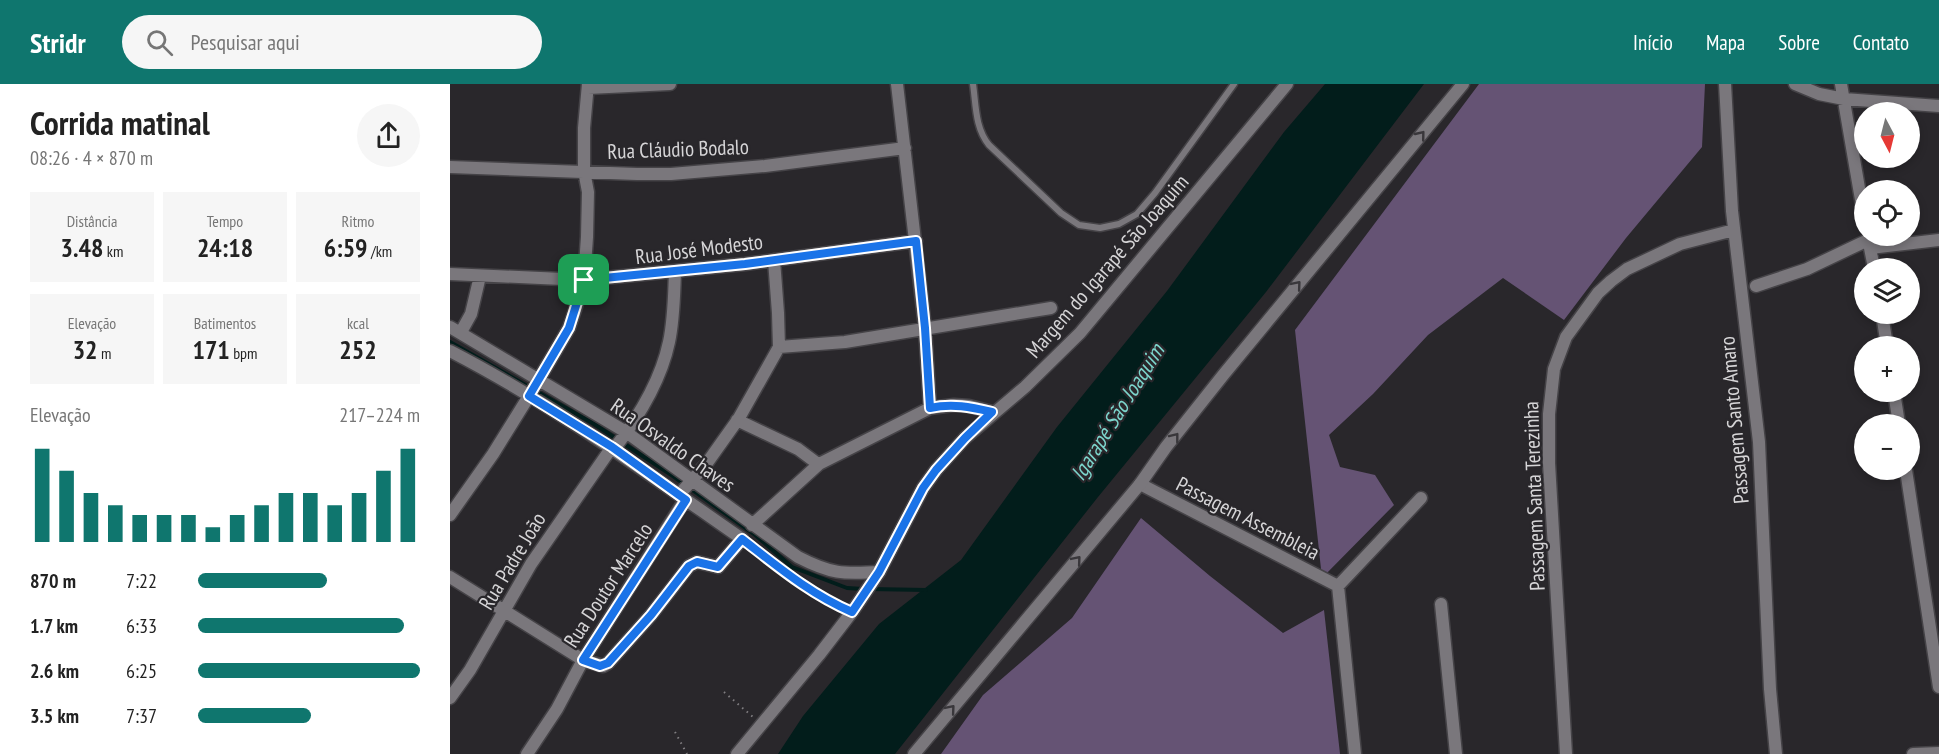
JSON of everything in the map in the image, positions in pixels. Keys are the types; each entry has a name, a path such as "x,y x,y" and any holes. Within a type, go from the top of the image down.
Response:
{"street":[{"path":"451,512 494,454 569,328 584,280 588,198 584,171 584,129 588,86 670,84"},
{"path":"897,84 925,328 930,408"},
{"name":"Margem do Igarapé São Joaquim","path":"737,754 852,612 879,572 923,488 936,470 992,412 1024,387 1080,333 1287,84"},
{"path":"914,754 1140,484 1224,374 1463,84"},
{"name":"Passagem Santo Amaro","path":"1725,84 1728,168 1759,442 1770,689 1776,754"},
{"path":"1795,84 1819,94 1844,99 1939,106"},
{"path":"1841,84 1858,180"},
{"name":"Rua Cláudio Bodalo","path":"450,167 637,174 714,171 905,148"},
{"name":"Passagem Santa Terezinha","path":"1566,754 1549,463 1549,414 1554,369 1566,337 1598,293 1627,268 1680,243 1734,230"},
{"path":"1920,240 1939,240"},
{"name":"Rua José Modesto","path":"450,274 584,280 675,272 916,241"},
{"path":"1756,286 1807,269 1858,246"},
{"name":"Rua Doutor Marcelo","path":"527,754 557,709 583,660 686,489 738,420 779,347 774,260"},
{"name":"Rua Padre João","path":"450,698 470,670 531,564 619,442 655,383 665,358 673,318 675,272"},
{"path":"455,329 471,314 480,276"},
{"path":"779,347 845,342 1051,308"},
{"name":"Rua Osvaldo Chaves","path":"455,329 538,381 686,489 752,525 798,557 822,570 847,574 879,572"},
{"path":"450,577 583,660 600,666 608,663 651,615 689,566 697,562 718,567 742,539 686,489 619,442 451,354"},
{"path":"752,525 818,464 930,408 944,405 969,406 992,412"},
{"path":"738,420 798,448 818,464"},
{"path":"1908,480 1939,687"},
{"name":"Passagem Assembleia","path":"1140,484 1338,586"},
{"path":"1355,754 1338,586 1421,498"},
{"path":"1441,604 1456,754"},
{"path":"1913,754 1939,753"}],"lane":[{"path":"973,84 978,125 981,135 989,145 1061,213 1079,225 1100,228 1119,224 1137,214 1155,194 1234,84"}],"path":[{"path":"742,539 798,583 825,600 852,612"},
{"path":"724,692 762,724"},
{"path":"675,732 687,754"}],"shaded area":[{"path":"1479,84 1705,84 1702,147 1626,238 1564,320 1503,278 1428,335 1373,394 1329,435 1340,467 1375,475 1394,505 1322,578 1295,330"},
{"path":"1141,518 1283,633 1324,610 1340,754 941,754 983,695 1072,618"}],"water":[{"name":"Igarapé São Joaquim","path":"1325,84 1424,84 1266,292 1098,497 895,754 778,754 803,716 879,624 961,560 1057,427 1167,291 1284,132"}],"waterway":[{"path":"450,342 594,424 673,476 754,534 792,567 847,588 863,589"},
{"path":"870,589 926,590"}],"route":[{"path":"916,241 930,408 944,405 969,406 992,412 965,438 923,488 879,572 852,612 825,600 798,583 742,539 718,567 692,563 651,615 608,663 600,666 590,663 583,660 686,500 612,447 529,396 569,328 584,280 745,264 916,241"}]}
